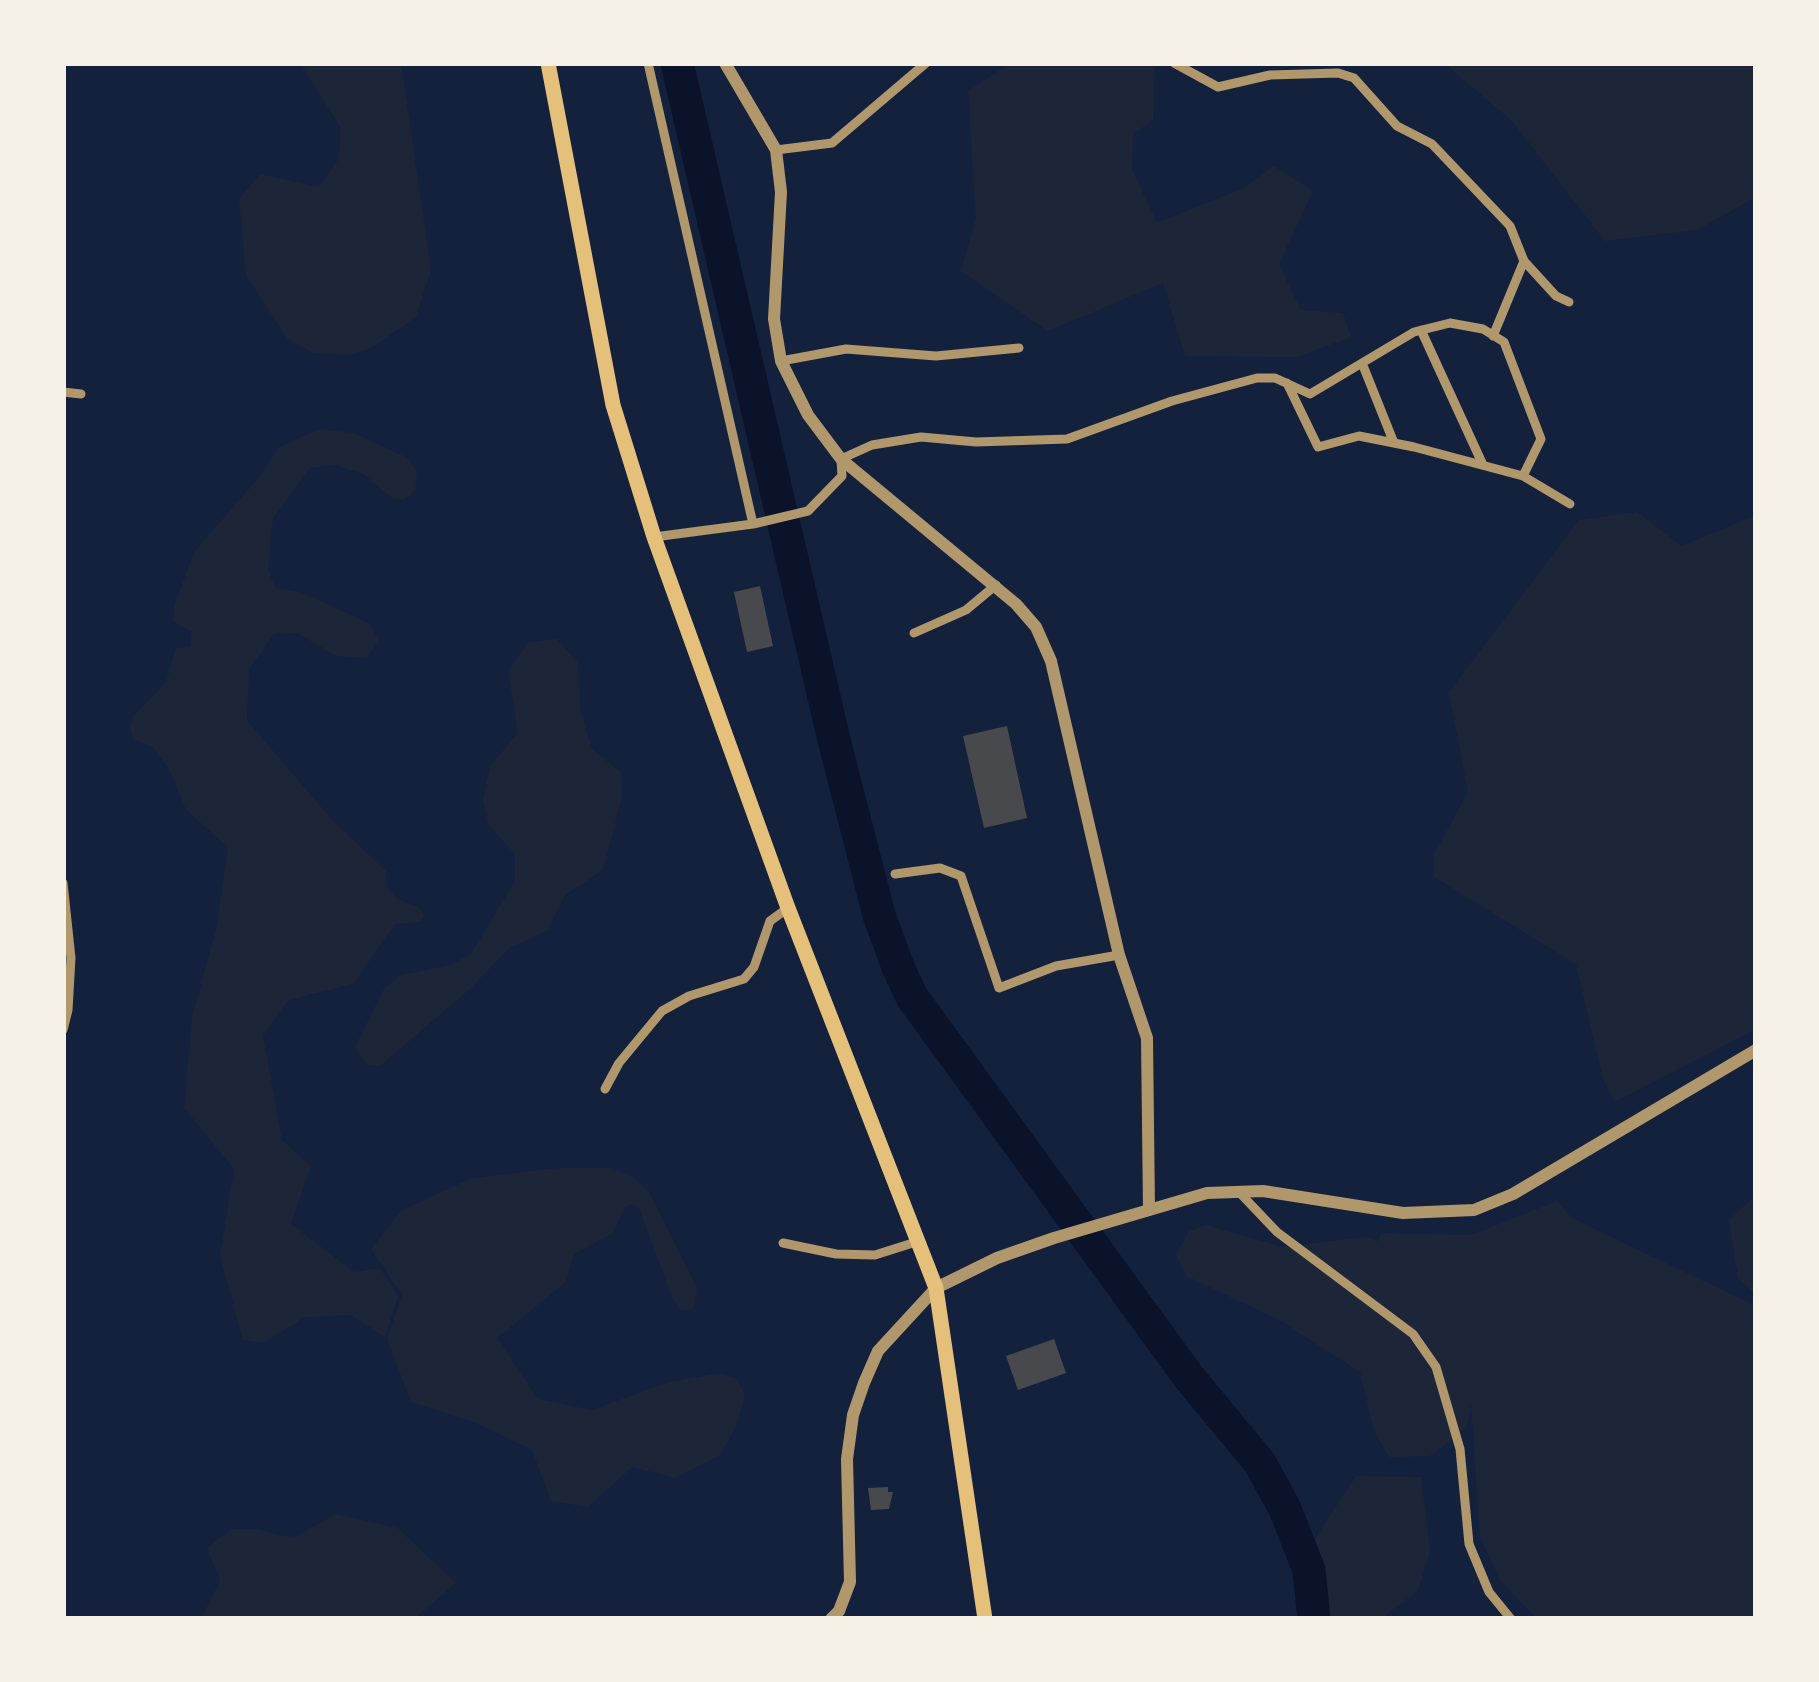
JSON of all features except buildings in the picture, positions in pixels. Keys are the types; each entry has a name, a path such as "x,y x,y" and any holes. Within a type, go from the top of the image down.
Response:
{"main road":[{"path":"548,63 613,405 654,537 788,908 936,1288 985,1619"}],"street":[{"path":"648,63 757,523"},
{"path":"724,63 776,150 781,192 774,319 781,361 808,415 841,459 996,585 1036,628 1051,661 1119,955 1147,1038 1149,1210"},
{"path":"776,150 832,143 926,63"},
{"path":"1174,63 1218,86 1270,75 1338,73 1354,78 1397,126 1432,144 1510,226 1524,261 1556,296 1569,302"},
{"path":"1493,336 1524,261"},
{"path":"841,459 872,445 921,437 976,442 1067,439 1172,401 1257,378 1275,377 1310,394 1421,330 1450,323 1483,329 1504,343 1541,439 1522,476"},
{"path":"1421,330 1483,465"},
{"path":"781,361 846,349 936,356 1019,348"},
{"path":"1362,363 1394,443"},
{"path":"1287,383 1318,447 1360,436 1394,443 1522,476 1570,504"},
{"path":"63,392 81,394"},
{"path":"654,537 802,513 813,508 842,476 841,459"},
{"path":"914,633 966,610 996,585"},
{"path":"895,874 940,868 961,876 999,988 1056,966 1119,955"},
{"path":"63,883 70,958 63,1030"},
{"path":"605,1089 662,1011 689,996 744,979 754,967 770,921 788,908"},
{"path":"831,1619 850,1582 847,1459 853,1415 878,1351 936,1288 1060,1235 1207,1193 1236,1189 1403,1213 1474,1210 1513,1194 1756,1050"},
{"path":"1236,1189 1277,1232 1413,1334 1436,1367 1460,1449 1469,1544 1489,1592 1511,1619"},
{"path":"782,1244 875,1255 916,1242"}],"shaded area":[{"path":"300,63 401,63 431,270 416,317 371,348 348,355 313,353 287,338 246,275 239,199 260,174 319,187 339,158 341,128"},
{"path":"1010,63 1155,63 1153,120 1133,134 1132,169 1157,223 1242,189 1274,166 1313,191 1279,264 1301,310 1343,313 1351,337 1298,357 1185,356 1163,283 1048,331 961,271 976,219 968,91"},
{"path":"1444,63 1756,63 1756,197 1697,230 1605,241 1512,121"},
{"path":"319,429 354,433 406,457 417,471 415,491 404,500 392,498 363,474 336,465 310,468 273,518 268,570 276,588 300,592 369,623 379,640 367,658 337,656 297,633 274,634 249,670 247,720 332,820 386,871 387,887 397,899 419,907 425,915 421,922 395,924 353,984 288,1000 263,1036 282,1140 311,1166 291,1224 354,1272 380,1268 398,1296 385,1337 351,1315 305,1317 263,1343 243,1340 220,1256 234,1169 184,1108 192,1017 217,926 228,847 186,810 170,771 153,747 133,739 130,727 133,716 166,682 176,648 190,647 192,631 173,622 194,552 278,448"},
{"path":"1637,512 1682,546 1756,515 1756,1029 1615,1102 1603,1079 1576,964 1434,877 1433,856 1468,792 1449,692 1579,520"},
{"path":"557,639 578,663 580,709 592,749 621,772 622,797 603,870 565,895 547,931 509,948 471,988 380,1066 367,1065 355,1047 384,989 401,975 451,965 471,954 515,881 515,854 489,825 483,801 490,766 518,733 508,670 529,642"},
{"path":"558,1168 613,1168 634,1178 649,1192 697,1288 695,1305 681,1310 639,1208 625,1207 613,1233 574,1254 566,1282 497,1338 538,1399 592,1410 669,1382 721,1373 736,1379 745,1394 737,1425 720,1455 675,1478 632,1467 588,1507 551,1501 532,1450 474,1422 411,1402 387,1339 402,1295 371,1249 402,1210 472,1178"},
{"path":"1756,1195 1756,1295 1738,1278 1729,1220"},
{"path":"1557,1201 1572,1218 1756,1306 1756,1619 1537,1619 1500,1580 1480,1537 1471,1404 1467,1427 1430,1456 1389,1457 1374,1431 1360,1372 1279,1320 1186,1276 1176,1255 1189,1231 1206,1225 1282,1247 1366,1237 1378,1241 1381,1233 1471,1235"},
{"path":"1356,1476 1421,1477 1430,1551 1418,1591 1380,1619 1303,1619 1316,1537"},
{"path":"336,1514 398,1528 456,1583 414,1619 201,1619 220,1581 207,1548 232,1529 293,1538"}],"waterway":[{"path":"677,63 834,740 879,915 898,967 912,997 1188,1376 1260,1463 1309,1570 1314,1619"}]}
